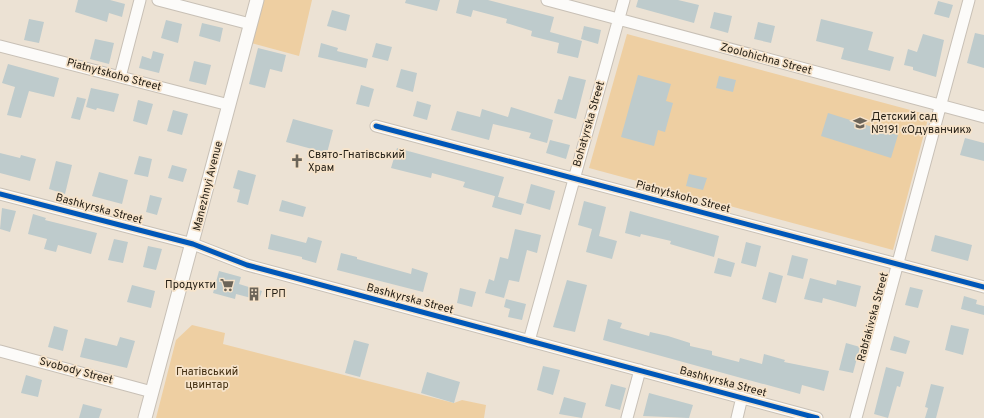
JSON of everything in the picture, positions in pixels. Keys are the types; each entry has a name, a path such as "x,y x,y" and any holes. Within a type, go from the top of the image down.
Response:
{"street":[{"path":"120,77 140,0"},
{"path":"158,0 250,24"},
{"name":"Manezhnyi Avenue","path":"145,418 193,244 257,0"},
{"name":"Zoolohichna Street","path":"547,0 984,117"},
{"name":"Bohatyrska Street","path":"529,340 624,0"},
{"name":"Rabfakivska Street","path":"856,418 969,0"},
{"name":"Piatnytskoho Street","path":"0,46 229,105"},
{"name":"Piatnytskoho Street","path":"376,126 984,288"},
{"name":"Bashkyrska Street","path":"0,194 193,244 247,266 817,418"},
{"name":"Svobody Street","path":"0,351 152,392"},
{"path":"627,418 640,370"},
{"path":"737,418 742,397"}],"green space":[{"path":"262,0 312,0 299,56 251,43"},
{"path":"627,34 929,115 893,250 589,168"},
{"name":"Гнатівський цвинтар","path":"192,325 225,333 223,344 454,403 462,400 486,405 484,418 156,418 176,340"}],"building":[{"path":"78,0 110,0 125,4 122,17 109,13 107,22 75,12"},
{"path":"406,0 440,0 437,11 405,3"},
{"path":"459,0 488,0 554,17 550,32 582,41 578,58 557,53 559,43 531,36 532,31 506,23 507,19 473,10 471,17 456,13"},
{"path":"638,0 678,0 699,5 694,23 636,7"},
{"path":"938,1 953,5 949,18 934,14"},
{"path":"332,10 350,15 346,31 327,26"},
{"path":"714,12 732,16 728,33 710,28"},
{"path":"29,19 44,22 39,43 24,40"},
{"path":"821,19 873,32 868,50 894,57 890,71 841,59 844,48 816,41"},
{"path":"166,20 182,24 178,43 161,38"},
{"path":"758,22 775,26 771,43 754,39"},
{"path":"202,23 223,28 220,42 199,36"},
{"path":"584,26 601,30 598,44 581,39"},
{"path":"975,33 984,35 984,68 967,63"},
{"path":"923,34 944,40 936,77 913,70 913,67 904,65 908,49 917,52"},
{"path":"95,39 114,43 109,64 90,59"},
{"path":"321,43 338,48 337,51 368,59 366,68 318,57"},
{"path":"376,43 392,47 388,61 372,57"},
{"path":"258,48 286,55 282,72 270,69 265,88 249,84"},
{"path":"153,51 164,54 159,73 139,68 142,56 151,59"},
{"path":"194,61 211,65 206,85 189,81"},
{"path":"8,64 59,78 54,97 29,91 21,118 7,115 15,87 2,83"},
{"path":"401,69 417,73 413,92 396,87"},
{"path":"638,75 671,84 666,101 673,103 665,132 658,130 654,146 621,137"},
{"path":"569,76 586,80 576,119 554,113 558,99 562,100"},
{"path":"719,76 736,80 733,92 716,88"},
{"path":"361,85 374,89 369,107 356,104"},
{"path":"91,88 119,94 114,112 86,107"},
{"path":"77,97 86,99 80,120 71,118"},
{"path":"138,100 153,104 147,125 133,121"},
{"path":"417,101 431,105 427,120 413,116"},
{"path":"511,107 553,120 547,143 529,138 531,133 493,124 489,140 451,130 457,111 480,117 482,109 508,117"},
{"path":"173,110 188,114 182,135 167,131"},
{"path":"828,113 898,135 891,158 821,136"},
{"path":"293,119 333,130 327,153 286,142"},
{"path":"965,138 984,143 984,161 960,155"},
{"path":"550,140 570,145 566,159 546,153"},
{"path":"397,148 504,177 498,197 463,187 465,182 432,173 431,178 391,168"},
{"path":"0,153 20,158 21,155 36,159 30,181 0,173"},
{"path":"139,156 152,159 148,177 134,174"},
{"path":"56,161 72,165 65,194 49,189"},
{"path":"172,165 187,169 183,182 168,178"},
{"path":"238,170 256,175 248,205 237,202 240,190 233,188"},
{"path":"99,172 128,180 122,204 92,196"},
{"path":"689,174 707,178 703,190 686,186"},
{"path":"531,184 555,191 550,210 526,203"},
{"path":"150,195 162,198 157,215 146,212"},
{"path":"495,196 524,204 521,215 492,207"},
{"path":"282,200 306,207 303,217 279,211"},
{"path":"584,201 606,207 599,236 617,241 612,259 586,252 592,229 578,225"},
{"path":"2,208 16,211 10,232 0,229"},
{"path":"630,211 719,236 714,257 670,244 671,241 641,234 640,237 625,233"},
{"path":"33,214 46,218 45,220 97,233 91,254 58,245 56,252 44,249 47,239 28,234"},
{"path":"515,229 541,235 537,253 527,250 519,282 509,280 504,298 485,293 489,279 494,281 500,257 508,259"},
{"path":"271,234 306,243 308,237 322,241 316,263 302,259 302,257 268,249"},
{"path":"935,235 972,245 968,261 931,251"},
{"path":"114,239 128,242 123,263 108,260"},
{"path":"746,242 761,246 756,267 741,263"},
{"path":"148,246 162,249 156,270 143,267"},
{"path":"341,253 411,274 412,268 428,273 423,292 337,270"},
{"path":"792,255 808,259 803,279 787,275"},
{"path":"718,258 735,263 731,277 714,273"},
{"name":"Продукти","path":"219,271 241,277 239,284 262,291 259,300 236,294 235,299 213,293"},
{"path":"769,272 783,276 776,303 762,299"},
{"path":"810,278 836,285 837,280 861,286 856,307 823,298 822,303 804,299"},
{"path":"567,280 587,285 575,332 553,327"},
{"path":"132,285 155,291 151,308 127,302"},
{"path":"910,287 923,290 918,308 905,305"},
{"path":"460,288 476,292 472,307 457,303"},
{"path":"964,296 977,300 976,304 984,306 984,315 961,309"},
{"path":"506,299 526,304 522,320 508,317 510,309 504,307"},
{"path":"608,319 622,323 620,328 649,336 650,332 668,336 690,343 690,346 712,351 712,355 739,362 740,358 762,364 764,354 785,360 784,362 829,371 824,391 802,385 800,394 603,340"},
{"path":"951,325 969,329 963,355 945,350"},
{"path":"54,326 68,330 63,351 48,347"},
{"path":"894,336 910,341 906,354 890,350"},
{"path":"120,337 135,341 127,368 80,357 85,338 117,346"},
{"path":"354,340 369,344 360,377 345,373"},
{"path":"846,343 860,347 853,373 839,370"},
{"path":"543,366 560,370 553,395 537,390"},
{"path":"886,367 904,372 900,387 897,386 888,418 874,414"},
{"path":"427,372 460,382 454,403 421,393"},
{"path":"26,375 42,380 38,397 21,393"},
{"path":"611,384 626,388 620,410 605,406"},
{"path":"931,384 944,387 936,418 925,418 928,408 925,407"},
{"path":"649,393 693,405 689,418 643,416"},
{"path":"564,397 586,403 582,418 559,414"},
{"path":"83,404 102,409 99,418 79,418"}],"cycle path":[{"path":"376,126 984,287"},
{"path":"0,194 193,244 247,265 817,418"}],"place":[{"name":"Детский сад №191 «Одуванчик»","path":"860,123"},
{"name":"Свято-Гнатівський Храм","path":"297,161"},
{"name":"Продукти","path":"227,285"},
{"name":"ГРП","path":"254,294"}]}
